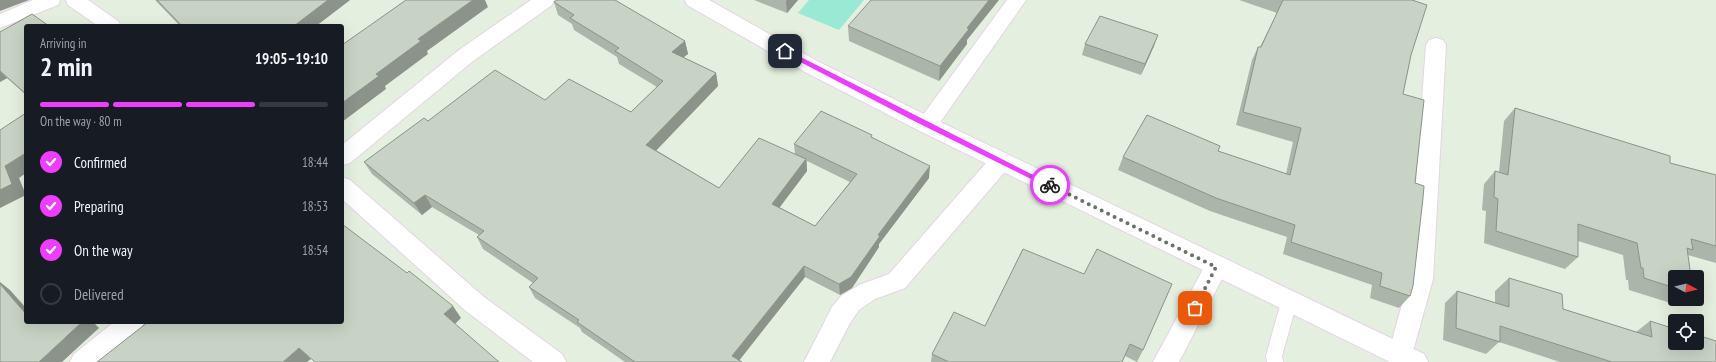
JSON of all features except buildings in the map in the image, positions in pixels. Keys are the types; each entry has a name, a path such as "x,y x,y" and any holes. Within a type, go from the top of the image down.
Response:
{"street":[{"path":"0,21 51,0"},
{"path":"75,0 108,24"},
{"path":"344,155 473,50 545,0"},
{"path":"694,0 810,66 927,125 1216,267 1408,359 1422,279 1436,45"},
{"path":"927,125 1017,0"},
{"path":"817,362 841,315 850,303 867,292 897,281 1001,161"},
{"path":"344,188 475,304 553,362"},
{"path":"1166,362 1216,267"},
{"path":"83,362 130,324"}],"lane":[{"path":"1275,362 1274,356 1289,302"}],"shaded area":[{"path":"809,0 864,0 839,30 798,13"}],"way so far":[{"path":"1050,185 1216,267 1195,308"}],"route":[{"path":"785,51 810,66 1050,185"}]}
